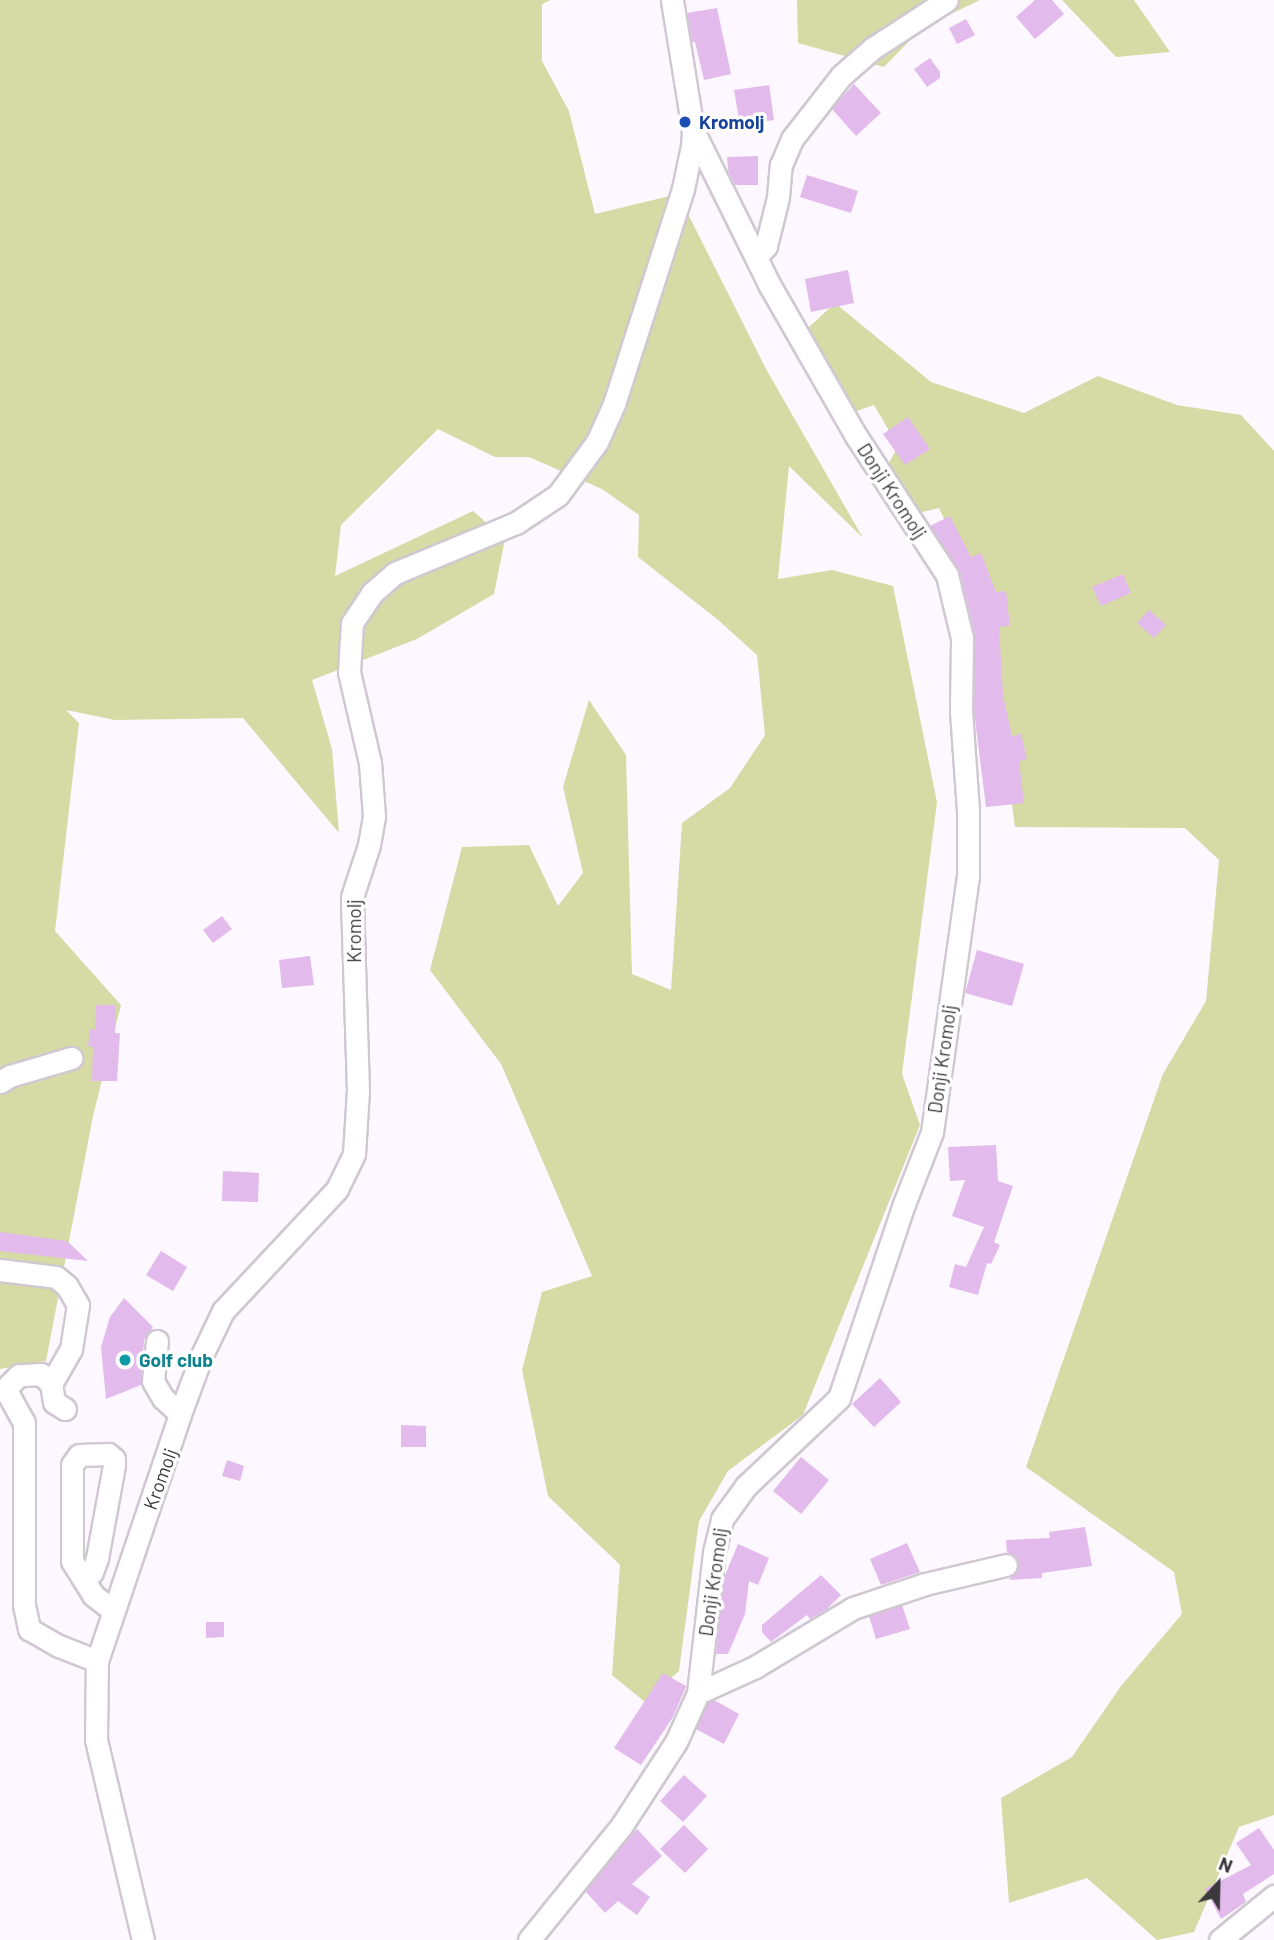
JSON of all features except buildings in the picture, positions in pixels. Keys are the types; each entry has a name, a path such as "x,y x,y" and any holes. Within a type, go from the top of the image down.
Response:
{"street":[{"name":"Kromolj","path":"143,1940 96,1739 97,1661 180,1414 202,1355 223,1311 337,1189 354,1154 358,1091 352,897 369,845 374,816 370,763 349,672 352,623 372,593 396,573 516,523 558,495 597,442 614,404 684,189 694,130 672,0"},
{"path":"756,257 766,246 778,197 781,165 792,139 841,76 873,48 947,0"},
{"name":"Donji Kromolj","path":"529,1940 622,1825 676,1742 698,1693 714,1552 722,1519 746,1486 839,1398 904,1204 932,1132 968,877 968,811 961,712 962,638 947,575 856,436 756,257 694,130"},
{"path":"0,1082 10,1076 71,1058"},
{"path":"0,1270 56,1277 67,1286 78,1305 71,1349 51,1384 51,1396 65,1409"},
{"path":"157,1340 153,1381 163,1398 180,1414"},
{"path":"51,1384 41,1374 26,1372 13,1379 7,1392 24,1423 24,1605 29,1629 59,1646 97,1661"},
{"path":"82,1577 92,1572 97,1558 114,1465 114,1459 108,1454 79,1455 72,1465 72,1561 93,1595 112,1610"},
{"path":"698,1693 755,1667 853,1608 925,1584 1006,1565"},
{"path":"1220,1940 1274,1896"}],"green space":[{"path":"0,0 551,0 542,4 542,61 569,111 595,214 678,194 766,369 863,538 789,466 778,579 832,570 893,586 937,802 902,1074 920,1125 803,1415 728,1471 699,1521 679,1671 645,1702 612,1675 620,1565 548,1496 522,1370 542,1292 592,1276 501,1064 430,970 462,847 529,845 558,906 583,873 563,787 589,700 626,755 632,974 671,990 682,823 730,788 765,735 757,655 717,619 638,557 639,515 602,489 529,457 495,457 438,429 341,525 335,576 473,511 505,539 494,594 417,639 312,680 332,749 339,833 243,718 115,720 66,710 79,723 55,931 121,1005 93,1116 46,1361 0,1369"},
{"path":"797,0 980,0 922,28 884,67 798,43"},
{"path":"1062,0 1134,0 1170,52 1116,57"},
{"path":"835,303 931,382 1024,413 1098,376 1177,405 1241,415 1274,451 1274,1815 1239,1827 1194,1932 1157,1940 1087,1878 1009,1903 1001,1798 1072,1757 1121,1686 1182,1614 1174,1572 1026,1467 1163,1074 1206,1001 1219,860 1185,828 1015,827 1000,715 992,621 939,508 898,518 879,481 898,446 874,405 842,416 796,339"}],"place":[{"name":"Kromolj","path":"685,122"},
{"name":"Golf club","path":"125,1360"}]}
